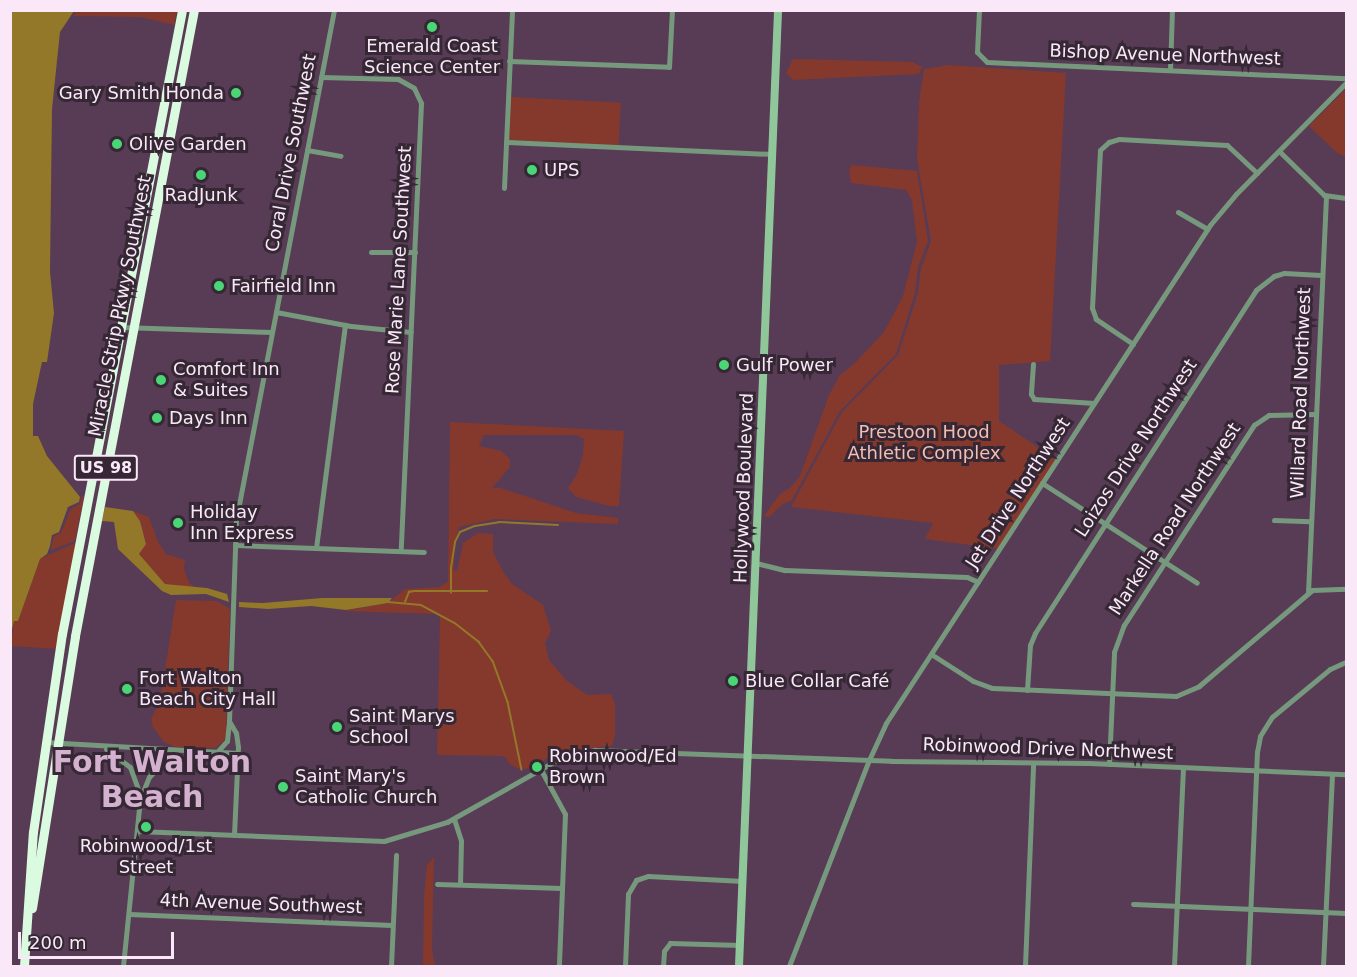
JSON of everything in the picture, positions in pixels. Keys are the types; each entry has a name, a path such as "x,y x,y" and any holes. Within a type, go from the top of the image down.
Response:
{"highway":[{"name":"Miracle Strip Pkwy Southwest","path":"28,928 29,866 62,634 182,10"},
{"name":"Miracle Strip Pkwy Southwest","path":"24,966 28,928 42,856 75,636 194,10"},
{"path":"93,470 95,487 102,492"},
{"path":"62,634 75,636"}],"street":[{"name":"Coral Drive Southwest","path":"234,835 237,753 236,733 229,721 235,545 239,501 334,10"},
{"path":"504,188 512,10"},
{"path":"509,61 669,68 672,10"},
{"name":"Hollywood Boulevard","path":"739,966 778,10"},
{"name":"Bishop Avenue Northwest","path":"979,10 977,52 982,61 1347,78"},
{"path":"1170,70 1172,10"},
{"name":"Rose Marie Lane Southwest","path":"321,77 398,79 417,91 422,113 401,551"},
{"name":"Jet Drive Northwest","path":"789,966 869,760 886,723 1206,229 1257,173 1347,83"},
{"path":"1133,344 1096,319 1092,308 1100,150 1109,142 1119,139 1227,145 1257,173"},
{"path":"506,142 772,154"},
{"path":"307,150 340,156"},
{"path":"1279,152 1326,195 1347,198"},
{"name":"Willard Road Northwest","path":"1308,593 1326,195"},
{"path":"1178,212 1206,229"},
{"path":"371,252 415,252"},
{"name":"Loizos Drive Northwest","path":"1027,690 1029,658 1035,633 1256,290 1274,276 1321,275"},
{"path":"276,312 345,325 411,332"},
{"path":"316,548 345,325"},
{"path":"121,327 272,332"},
{"path":"1033,364 1032,394 1034,399 1094,403"},
{"name":"Markella Road Northwest","path":"1109,764 1114,652 1121,631 1254,425 1269,414 1315,414"},
{"path":"1042,483 1197,583"},
{"path":"1274,520 1311,521"},
{"path":"235,545 424,552"},
{"path":"756,563 785,570 967,577 978,582"},
{"path":"931,654 976,683 992,688 1176,696 1194,689 1312,590 1347,589"},
{"path":"1248,966 1257,744 1268,721 1330,669 1347,662"},
{"path":"217,752 227,741 229,721"},
{"path":"45,742 102,748 237,753"},
{"path":"102,748 118,756 130,767 138,785 140,799 123,966"},
{"path":"140,799 149,777 175,750"},
{"name":"Robinwood Drive Northwest","path":"137,831 384,841 454,819 565,757 595,750 869,760 1109,764 1347,774"},
{"path":"1025,966 1033,763"},
{"path":"1174,966 1183,768"},
{"path":"541,770 564,811 559,966"},
{"path":"1323,966 1332,775"},
{"path":"454,819 461,841 460,884"},
{"path":"391,966 396,855"},
{"path":"625,966 628,894 634,882 648,876 743,881"},
{"path":"437,884 562,888"},
{"path":"1133,904 1347,913"},
{"name":"4th Avenue Southwest","path":"129,914 392,925"},
{"path":"663,966 664,951 670,943 740,945"}],"green space":[{"path":"77,11 177,11 174,25 141,17 73,16"},
{"path":"793,59 912,62 922,67 919,74 793,80 786,73"},
{"name":"Prestoon Hood Athletic Complex","path":"949,65 1066,73 1050,361 999,365 999,421 1057,460 1000,549 925,539 933,523 791,507 842,412 898,355 918,293 921,268 931,241 917,159 919,102 924,69"},
{"path":"1346,89 1346,157 1337,153 1309,126"},
{"path":"511,97 621,103 619,146 509,140"},
{"path":"852,165 917,171 928,241 918,267 915,293 896,354 840,411 792,500 783,504 769,517 764,516 780,494 790,488 800,476 829,395 840,375 854,364 884,332 903,296 917,242 912,200 906,190 851,183 849,170"},
{"path":"450,422 624,431 619,506 609,506 576,497 568,488 577,474 583,455 584,439 577,435 484,435 479,446 501,451 510,459 510,467 492,488 501,488 576,513 618,518 618,524 495,519 459,527 454,550 454,571 457,571 463,543 478,533 493,534 493,552 504,573 512,584 543,605 551,631 545,643 549,660 566,680 587,695 611,694 615,704 615,735 612,746 559,751 531,768 519,769 510,764 504,756 437,755 440,617 437,614 344,611 388,603 405,589 439,587 448,582"},
{"path":"84,496 75,541 51,550 54,536 61,533 71,509 80,504"},
{"path":"133,511 149,517 158,542 166,554 185,560 184,569 189,583 196,588 165,584 142,558 139,554 146,543 140,521"},
{"path":"79,541 60,649 11,646 14,621 18,621 40,559"},
{"path":"176,600 217,601 230,609 226,734 224,741 215,748 175,747 164,742 153,727 151,719 160,701"},
{"path":"434,857 432,949 435,966 423,966 427,865"}],"shaded area":[{"path":"11,10 74,11 60,32 52,109 50,272 54,313 47,362 42,362 33,404 33,436 38,436 47,456 80,497 79,502 68,507 59,532 52,535 47,554 40,559 18,621 14,621 11,634"},
{"path":"105,507 133,511 140,521 146,544 139,554 165,584 207,588 227,594 229,602 206,594 171,595 162,591 118,549 114,522 102,521"},
{"path":"322,598 392,598 388,603 346,610 311,606 268,609 239,607 239,602 263,603"}],"waterway":[{"path":"451,593 451,568 455,542 460,532 475,526 499,522 558,525"},
{"path":"405,602 409,592 414,591 487,591"},
{"path":"388,602 421,605 455,623 479,642 493,661 508,702 522,770"}],"place":[{"name":"Emerald Coast Science Center","path":"432,27"},
{"name":"Gary Smith Honda","path":"236,93"},
{"name":"Olive Garden","path":"117,144"},
{"name":"UPS","path":"532,170"},
{"name":"RadJunk","path":"201,175"},
{"name":"Fairfield Inn","path":"219,286"},
{"name":"Gulf Power","path":"724,365"},
{"name":"Comfort Inn & Suites","path":"161,380"},
{"name":"Days Inn","path":"157,418"},
{"name":"Holiday Inn Express","path":"178,523"},
{"name":"Blue Collar Café","path":"733,681"},
{"name":"Fort Walton Beach City Hall","path":"127,689"},
{"name":"Saint Marys School","path":"337,727"},
{"name":"Robinwood/Ed Brown","path":"537,767"},
{"name":"Saint Mary's Catholic Church","path":"283,787"},
{"name":"Robinwood/1st Street","path":"146,827"}],"district":[{"name":"Fort Walton Beach","path":"152,779"}]}
